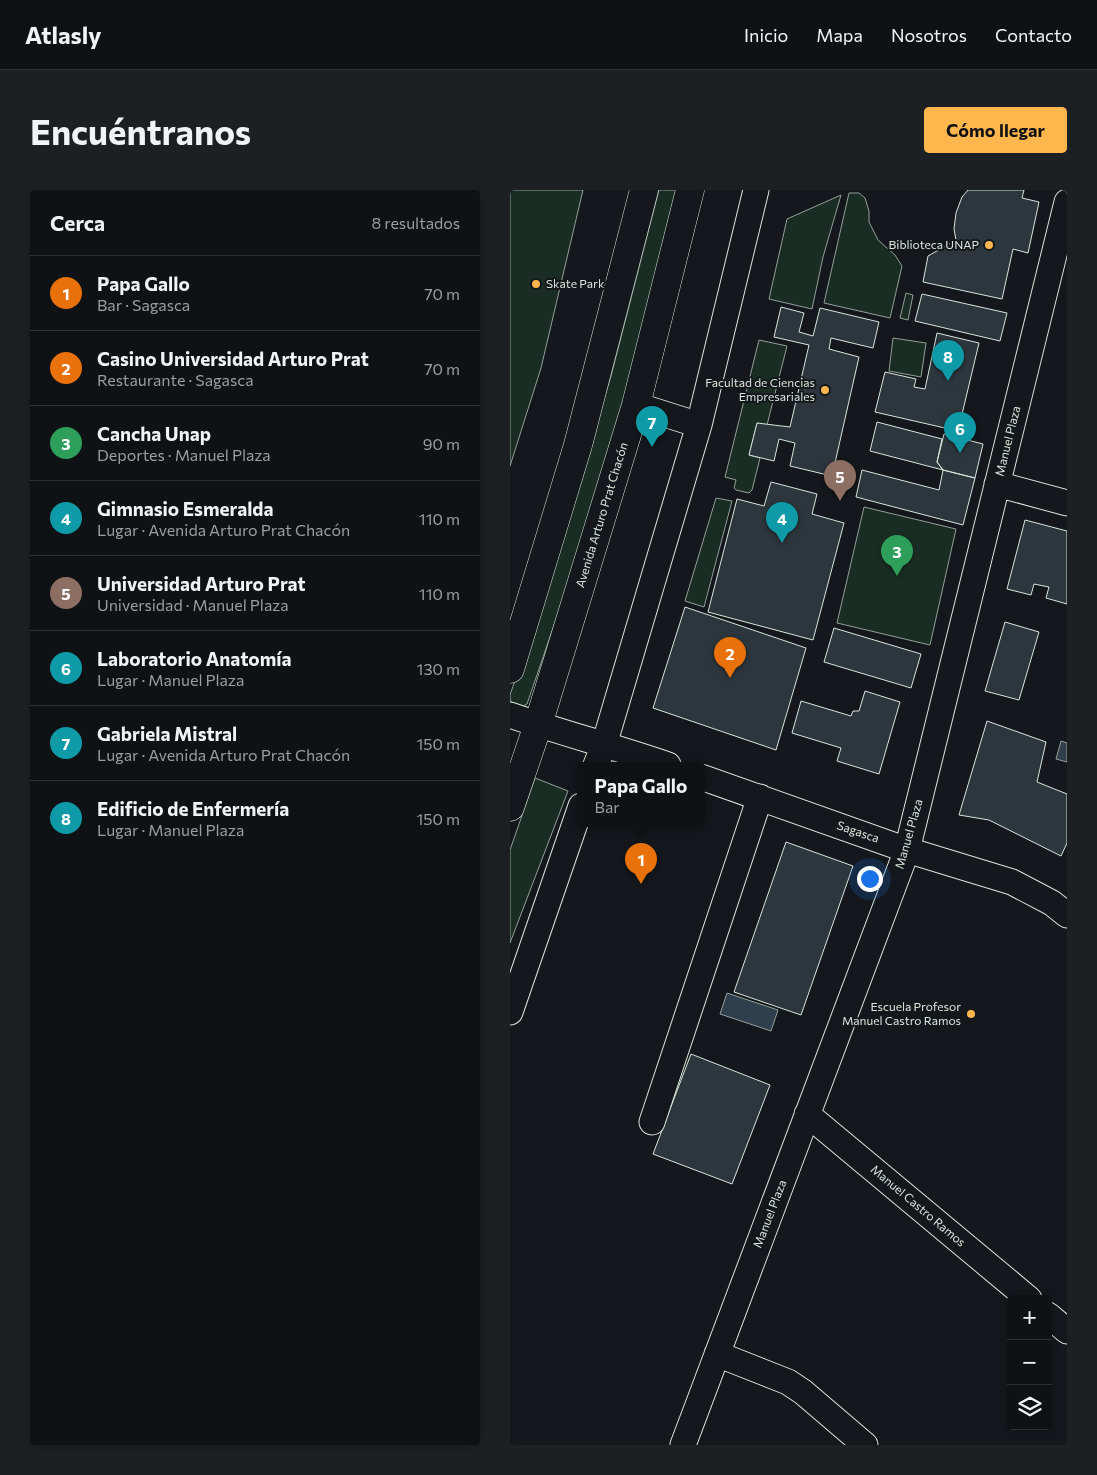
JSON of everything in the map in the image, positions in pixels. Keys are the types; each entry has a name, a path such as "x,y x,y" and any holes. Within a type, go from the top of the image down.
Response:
{"main road":[{"path":"510,669 578,444 644,190"},
{"name":"Avenida Arturo Prat Chacón","path":"510,807 538,725 636,405 690,190"}],"street":[{"path":"600,755 699,425 756,190"},
{"name":"Manuel Plaza","path":"683,1445 907,850 997,484 1059,268 1067,202"},
{"path":"636,405 699,425"},
{"path":"997,484 1067,503"},
{"path":"510,715 538,725 600,755 630,752 659,762"},
{"name":"Sagasca","path":"705,778 907,850 1012,882 1052,903 1067,915"},
{"path":"652,1122 760,797"},
{"path":"510,1012 577,818"},
{"name":"Manuel Castro Ramos","path":"807,1114 1024,1295"},
{"path":"1052,1318 1067,1331"},
{"path":"717,1354 788,1382 803,1392 865,1445"}],"green space":[{"name":"Skate Park","path":"510,190 583,190 541,368 510,466"},
{"path":"659,190 679,190 652,301 590,520 527,704 519,708 512,703 510,695 549,581 611,376"},
{"path":"849,193 859,193 865,198 869,211 869,222 878,240 895,255 902,266 890,318 824,303"},
{"path":"841,195 823,257 812,309 769,299 787,219"},
{"path":"906,293 913,295 908,320 900,318"},
{"path":"893,338 926,343 921,377 889,371"},
{"path":"759,340 787,346 767,425 757,423 749,455 760,458 752,490 749,493 736,490 734,488 736,480 725,477"},
{"path":"716,498 732,501 704,607 685,601"},
{"path":"864,507 956,529 930,645 837,623"},
{"path":"535,778 568,791 510,943 510,850"}],"water":[{"path":"1061,741 1067,743 1067,762 1056,759"},
{"path":"727,993 778,1010 771,1031 720,1014"}],"building":[{"name":"Biblioteca UNAP","path":"968,190 1024,190 1022,198 1039,202 1028,253 1013,249 1002,299 923,282 928,256 956,240 954,229 956,213 962,197"},
{"path":"922,294 1007,313 1000,341 915,321"},
{"name":"Facultad de Ciencias Empresariales","path":"781,307 804,313 799,332 813,336 820,308 879,322 873,348 831,338 829,349 859,357 832,476 790,466 795,443 779,439 774,461 749,455 757,423 790,427 809,345 774,337"},
{"path":"937,333 979,343 958,431 875,412 885,372 916,379 914,387 925,389"},
{"path":"877,422 942,439 937,462 943,470 870,451"},
{"path":"944,434 983,444 975,478 943,470 937,462"},
{"path":"862,470 939,490 943,470 975,478 963,525 856,497"},
{"path":"771,482 817,494 812,514 844,523 813,640 708,612 737,499 764,506"},
{"path":"1025,520 1067,531 1067,604 1046,598 1049,587 1034,584 1031,595 1007,589"},
{"path":"685,607 806,648 776,750 653,708"},
{"path":"1005,622 1039,632 1019,700 985,691"},
{"path":"834,628 921,654 911,688 824,662"},
{"path":"865,691 900,702 879,774 837,761 841,748 792,733 801,701 851,716 853,711 859,711"},
{"path":"987,721 1046,742 1037,782 1067,794 1067,843 1061,856 989,820 959,815"},
{"path":"786,842 853,866 801,1015 734,992"},
{"path":"691,1054 770,1085 732,1184 653,1154"}],"place":[{"name":"Biblioteca UNAP","path":"989,245"},
{"name":"Skate Park","path":"536,284"},
{"name":"Edificio de Enfermería","path":"948,381"},
{"name":"Facultad de Ciencias Empresariales","path":"825,390"},
{"name":"Gabriela Mistral","path":"652,447"},
{"name":"Laboratorio Anatomía","path":"960,453"},
{"name":"Universidad Arturo Prat","path":"840,501"},
{"name":"Gimnasio Esmeralda","path":"782,543"},
{"name":"Cancha Unap","path":"897,576"},
{"name":"Casino Universidad Arturo Prat","path":"730,678"},
{"name":"Papa Gallo","path":"641,884"},
{"name":"Escuela Profesor Manuel Castro Ramos","path":"971,1014"}]}
